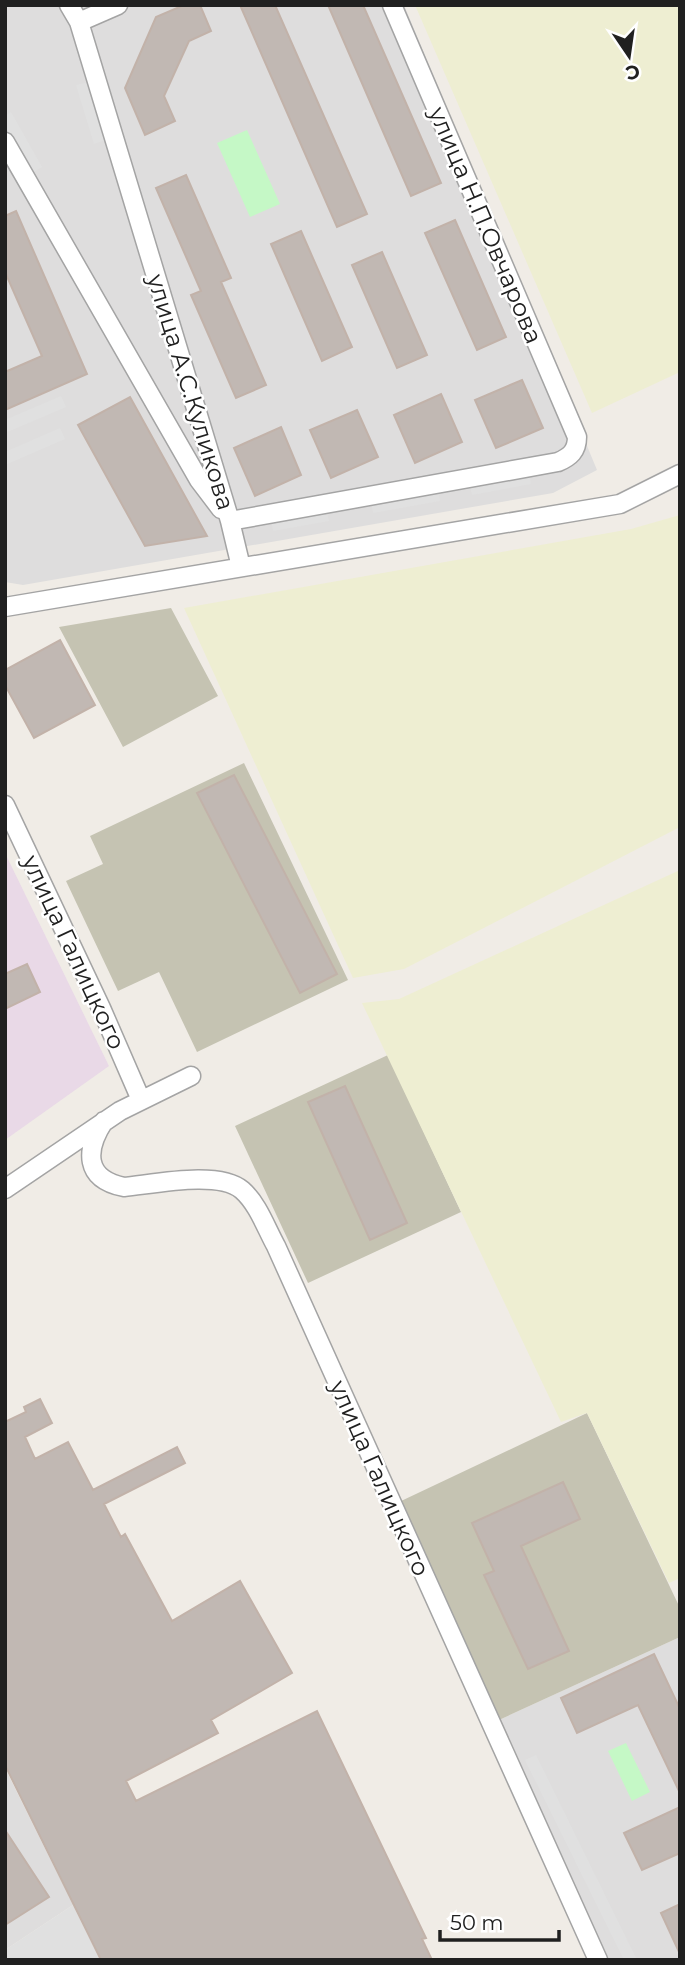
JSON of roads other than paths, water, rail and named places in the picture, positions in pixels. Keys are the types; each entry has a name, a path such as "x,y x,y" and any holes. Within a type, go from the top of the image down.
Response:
{"street":[{"name":"улица А.С.Куликова","path":"69,5 79,22 230,521"},
{"path":"79,22 118,5"},
{"name":"улица Н.П.Овчарова","path":"230,521 558,462 574,452 577,445 577,437 393,5"},
{"name":"улица А.С.Куликова","path":"5,142 199,480 230,521"},
{"path":"5,607 620,503 680,474"},
{"path":"230,521 241,566"},
{"name":"улица Галицкого","path":"5,805 102,1008 141,1100"},
{"path":"5,1189 104,1121 191,1076"},
{"name":"улица Галицкого","path":"104,1121 91,1142 91,1153 100,1177 112,1184 124,1187 212,1179 229,1182 242,1190 252,1202 276,1247 598,1960"}]}
